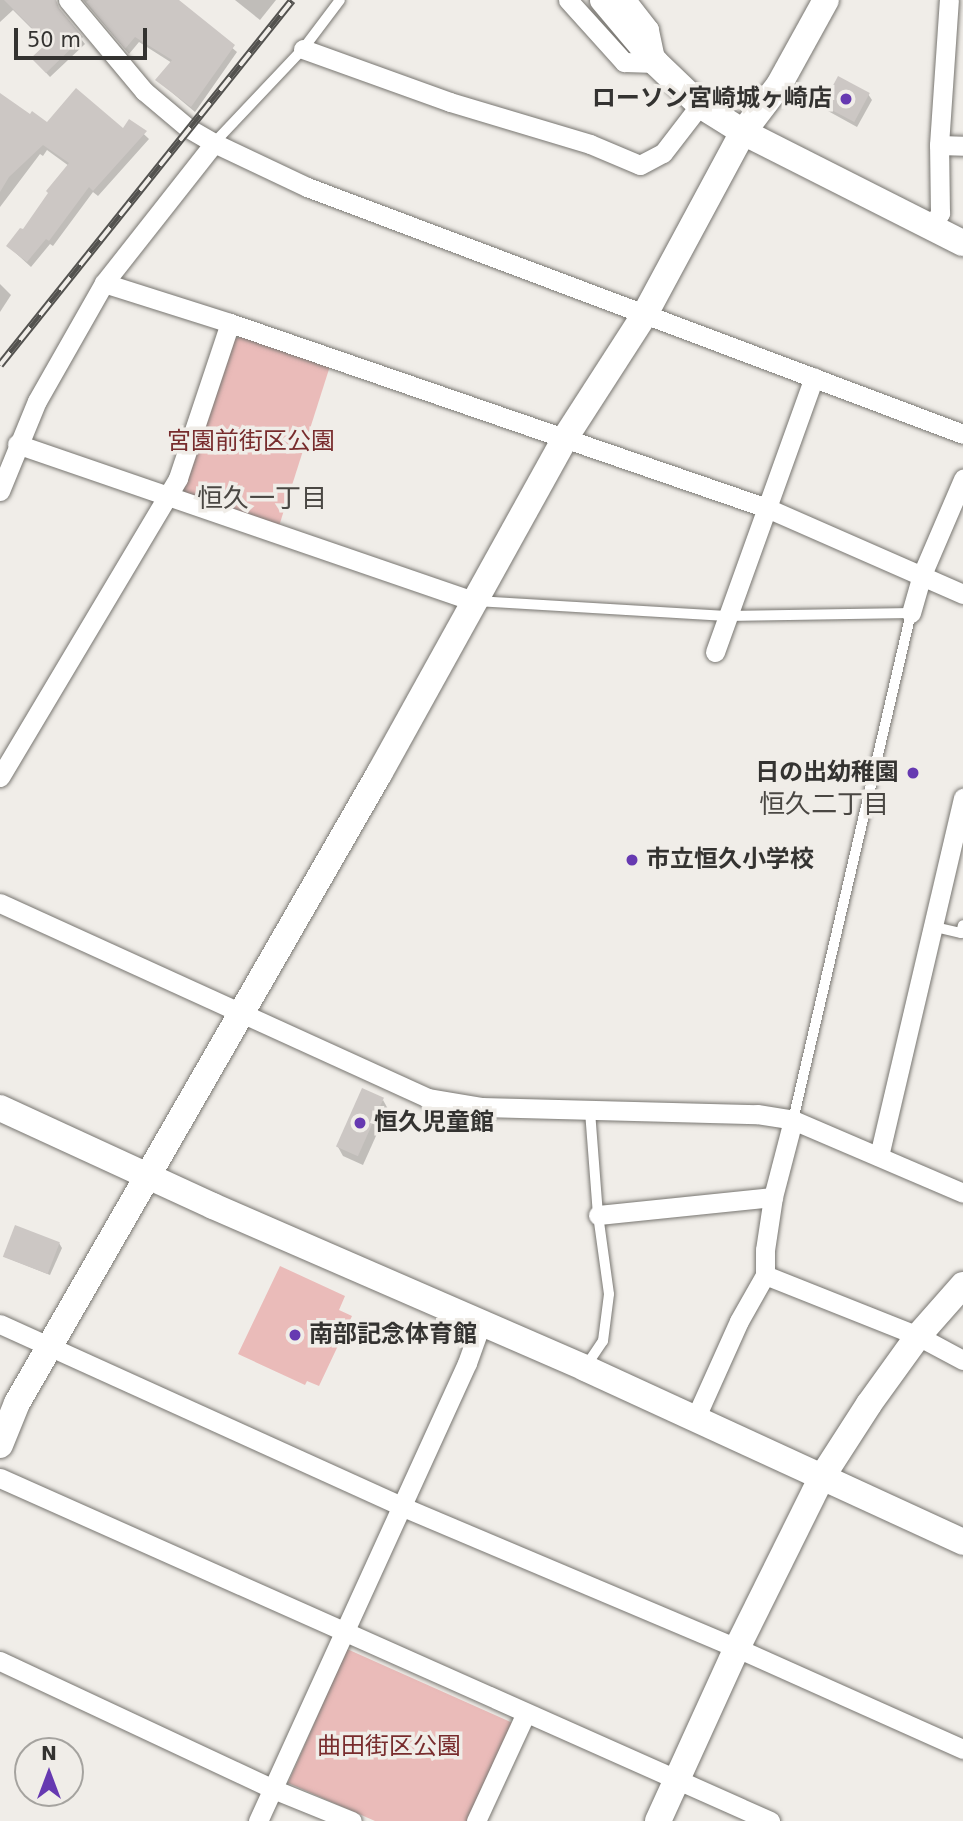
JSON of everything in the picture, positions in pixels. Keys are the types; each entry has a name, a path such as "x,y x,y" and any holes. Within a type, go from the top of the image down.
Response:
{"street":[{"path":"68,0 144,91 188,128 214,143 307,187 963,434"},
{"path":"568,0 624,62 656,63"},
{"path":"603,0 656,63 700,105 743,132 963,243"},
{"path":"626,0 649,29 656,63"},
{"path":"0,1445 17,1402 379,774 565,438 645,314 743,132 779,85 826,0"},
{"path":"930,228 940,213 939,145 949,0"},
{"path":"303,49 450,102 590,144 640,164 663,153 700,105"},
{"path":"0,491 17,444 37,401 104,284 214,143"},
{"path":"939,145 963,146"},
{"path":"104,284 230,323 767,508 963,594"},
{"path":"0,777 178,478 230,323"},
{"path":"715,652 814,377"},
{"path":"17,444 474,601"},
{"path":"911,614 921,577 963,479"},
{"path":"879,1156 935,927 957,855 963,798"},
{"path":"0,903 427,1098 482,1107 757,1114 793,1120 963,1193"},
{"path":"0,1108 585,1368 963,1542"},
{"path":"695,1419 739,1321 765,1275 765,1250 774,1197 793,1120"},
{"path":"598,1215 774,1197"},
{"path":"765,1275 918,1336 963,1360"},
{"path":"658,1821 737,1648 822,1477 869,1404 918,1336 963,1285"},
{"path":"0,1324 403,1507 737,1648 963,1749"},
{"path":"258,1821 403,1507 467,1363 481,1324"},
{"path":"0,1478 770,1821"},
{"path":"0,1661 273,1789 352,1821"},
{"path":"476,1821 526,1713"}],"lane":[{"path":"214,143 303,49 340,0"},
{"path":"474,601 727,617 911,614 793,1120"},
{"path":"935,927 961,933 963,925"},
{"path":"585,1368 603,1341 609,1294 598,1215 590,1111"}],"green space":[{"name":"宮園前街区公園","path":"241,337 330,366 279,526 187,495 182,489 231,340"},
{"name":"南部記念体育館","path":"280,1266 345,1296 339,1310 352,1316 319,1386 307,1381 305,1385 238,1354"},
{"name":"曲田街区公園","path":"347,1649 515,1724 469,1821 375,1821 288,1783"}],"building":[{"path":"4,0 56,0 59,8 83,37 46,73 31,58 47,43"},
{"path":"179,0 235,45 191,107 155,80 172,60 135,37 125,49 86,2"},
{"name":"ローソン宮崎城ヶ崎店","path":"838,76 870,93 854,122 823,105"},
{"path":"76,88 123,128 129,119 147,131 93,191 89,187 49,241 46,239 27,262 6,246 20,228 23,229 48,193 46,191 69,163 43,145 9,177 0,192 0,93 30,114 32,111 47,122"},
{"name":"恒久児童館","path":"362,1088 384,1098 358,1156 336,1146"},
{"path":"15,1225 60,1242 48,1274 3,1257"}],"railway":[{"path":"0,365 292,0"}],"place":[{"name":"ローソン宮崎城ヶ崎店","path":"846,99"},
{"name":"日の出幼稚園","path":"913,773"},
{"name":"市立恒久小学校","path":"632,860"},
{"name":"恒久児童館","path":"360,1123"},
{"name":"南部記念体育館","path":"295,1335"}],"district":[{"name":"恒久一丁目","path":"262,499"},
{"name":"恒久二丁目","path":"824,805"}]}
